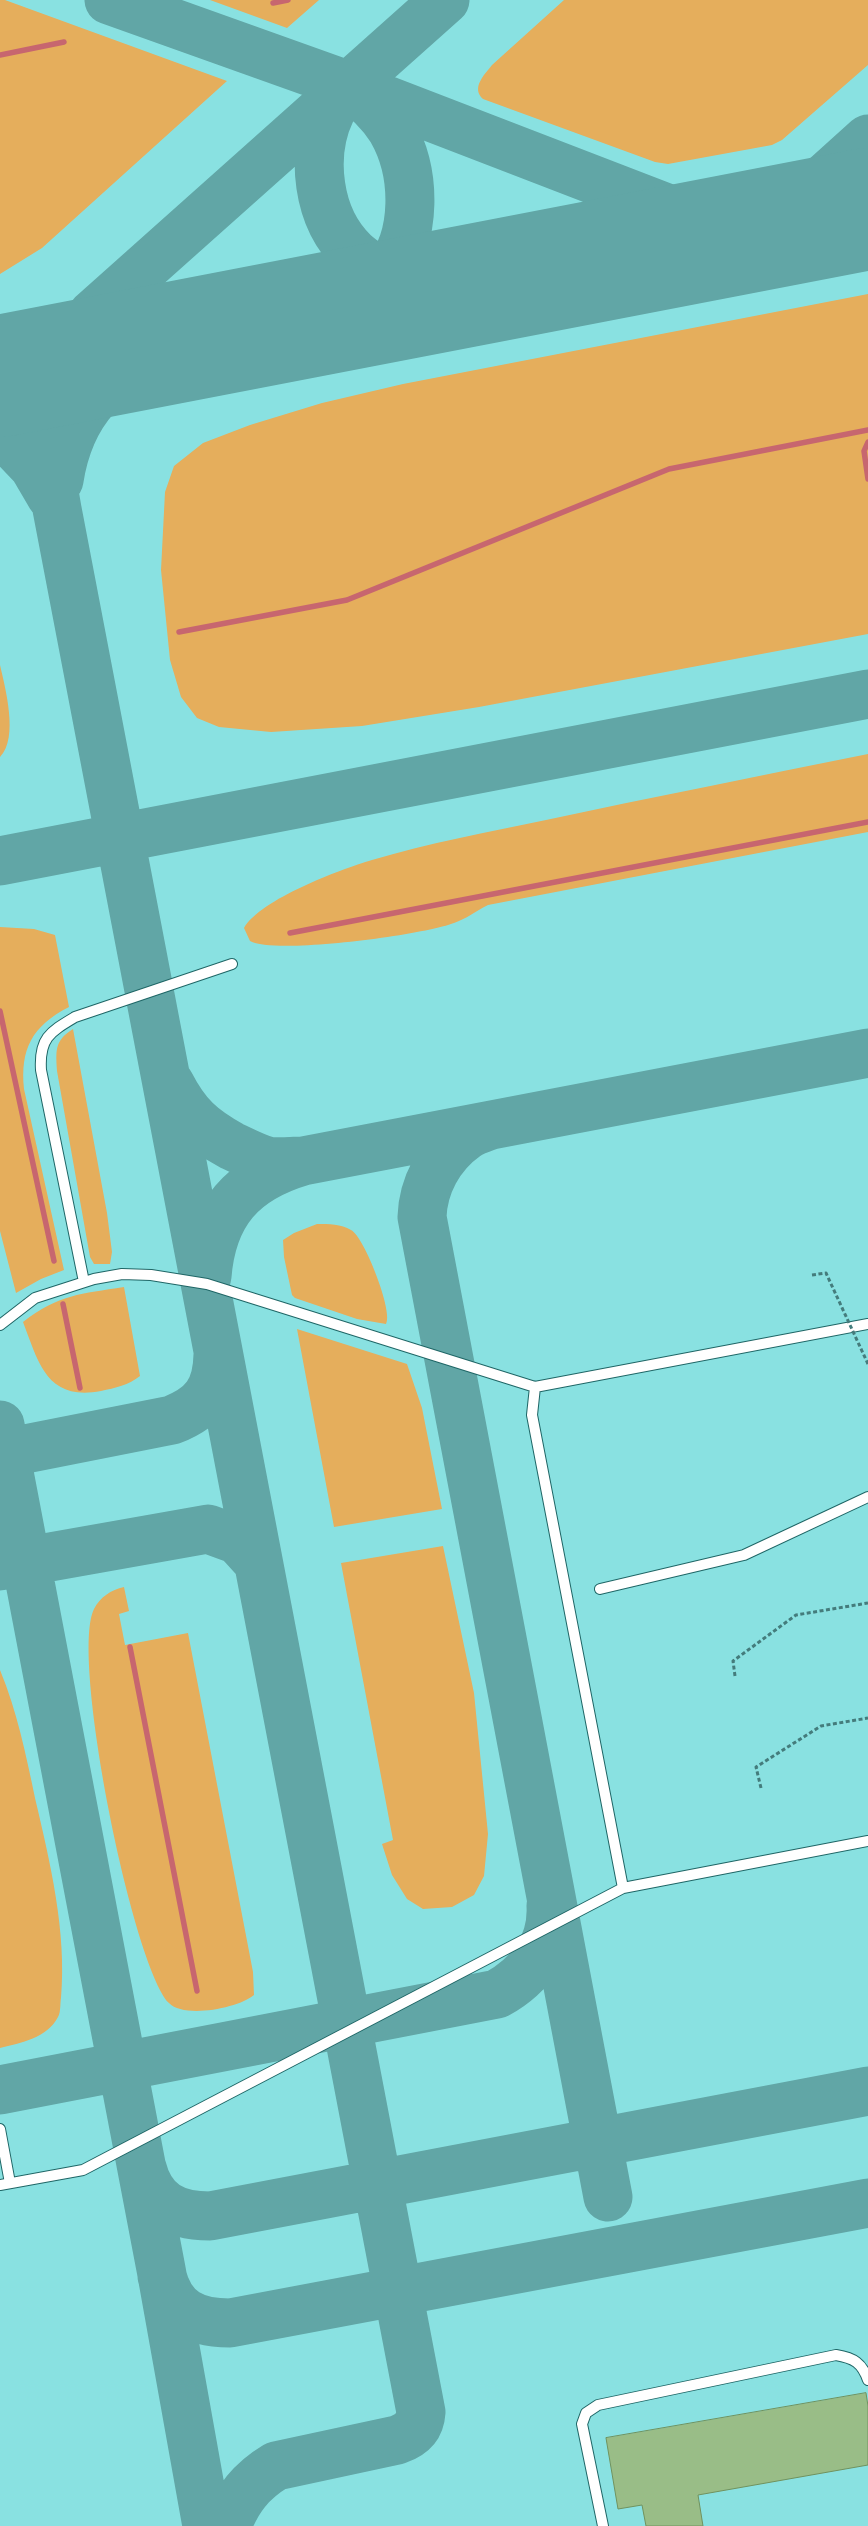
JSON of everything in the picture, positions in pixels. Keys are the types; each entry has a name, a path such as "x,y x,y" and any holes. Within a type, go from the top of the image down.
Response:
{"lane":[{"path":"84,1282 41,1070 40,1054 44,1042 53,1029 75,1017 232,964"},
{"path":"0,1325 35,1298 84,1282 122,1274 174,1278 207,1284 535,1387 868,1324"},
{"path":"535,1387 532,1415 623,1888"},
{"path":"600,1589 744,1556 868,1497"},
{"path":"0,2128 5,2184 83,2170 623,1888 868,1842"},
{"path":"603,2526 582,2424 586,2413 598,2405 836,2355 852,2358 859,2363 868,2380"}],"path":[{"path":"812,1276 826,1273 868,1364"},
{"path":"735,1676 732,1661 796,1615 868,1603"},
{"path":"761,1788 756,1767 821,1726 868,1718"}],"shaded area":[{"path":"0,0 5,0 227,81 42,248 0,274"},
{"path":"210,0 319,0 287,28"},
{"path":"564,0 868,0 868,65 782,140 772,145 668,164 655,162 483,99 480,95 478,86 492,65"},
{"path":"868,294 868,634 479,707 362,726 271,732 219,727 197,718 181,697 170,660 161,570 165,492 174,466 203,443 250,425 322,403 403,384"},
{"path":"0,665 10,725 6,748 0,757"},
{"path":"868,754 868,832 488,905 454,923 383,938 318,945 265,945 250,941 244,928 253,917 283,896 321,878 393,854 480,833"},
{"path":"0,927 34,929 55,935 69,1007 56,1014 37,1031 27,1050 23,1075 24,1089 64,1270 41,1279 16,1293 0,1231"},
{"path":"73,1029 107,1213 112,1252 110,1264 94,1264 90,1257 57,1071 56,1058 59,1042"},
{"path":"317,1224 343,1227 357,1235 370,1259 382,1291 386,1306 386,1324 357,1319 295,1298 292,1295 284,1257 283,1240 294,1233"},
{"path":"124,1287 140,1376 127,1384 117,1387 83,1393 68,1390 57,1385 40,1365 23,1322 59,1300"},
{"path":"297,1329 407,1364 422,1408 442,1509 334,1527"},
{"path":"443,1546 474,1693 488,1834 484,1876 474,1895 452,1907 423,1909 407,1899 392,1875 382,1844 393,1840 341,1563"},
{"path":"124,1587 129,1611 119,1614 125,1645 188,1633 253,1972 254,1995 236,2004 212,2010 199,2011 176,2008 169,2003 154,1977 138,1931 109,1809 97,1744 90,1685 89,1638 96,1605 106,1595"},
{"path":"0,1670 20,1733 51,1872 62,1948 62,1973 60,2013 53,2024 33,2039 0,2048"}],"building":[{"path":"866,2393 868,2406 868,2465 698,2495 703,2526 646,2526 642,2505 618,2509 606,2438"}],"waterway":[{"path":"273,3 288,0"},
{"path":"0,55 64,42"},
{"path":"179,632 347,600 669,469 868,430"},
{"path":"868,442 864,451 868,479"},
{"path":"290,933 868,822"},
{"path":"0,1011 54,1261"},
{"path":"63,1304 80,1388"},
{"path":"130,1647 197,1991"}],"taxiway":[{"path":"109,0 350,86 698,220 729,228 758,230 817,185 868,139"},
{"path":"227,2526 235,2507 252,2484 276,2466 397,2440 407,2436 414,2430 419,2422 421,2412 57,509 48,453 48,406 61,362 74,339 93,314 445,0"},
{"path":"336,311 374,286 385,275 396,260 408,223 410,204 406,165 392,130 373,106 350,86 331,111 324,128 321,147 319,166 321,185 325,204 332,222 342,239 354,253 377,270 382,273 387,276 392,279 441,291"},
{"path":"8,375 61,342 78,327"},
{"path":"59,480 64,455 72,433 96,397 128,368 169,343"},
{"path":"0,431 34,467 51,496"},
{"path":"0,861 868,694"},
{"path":"303,1161 868,1053"},
{"path":"170,1084 188,1113 211,1134 221,1140 268,1161 303,1161 263,1178 247,1189 234,1202 223,1217 216,1234 210,1254 207,1276"},
{"path":"491,1125 466,1136 440,1162 429,1183 422,1217 608,2197"},
{"path":"0,1454 172,1420 193,1409 207,1396 215,1378 218,1355"},
{"path":"0,1425 161,2269 207,2526"},
{"path":"0,1566 208,1529 238,1540 258,1562"},
{"path":"0,2090 497,1994 520,1978 537,1958 548,1934 551,1906"},
{"path":"142,2168 152,2191 166,2206 186,2214 210,2216 868,2091"},
{"path":"162,2276 172,2299 186,2313 206,2321 230,2323 868,2203"}],"runway":[{"path":"0,376 868,209"}]}
